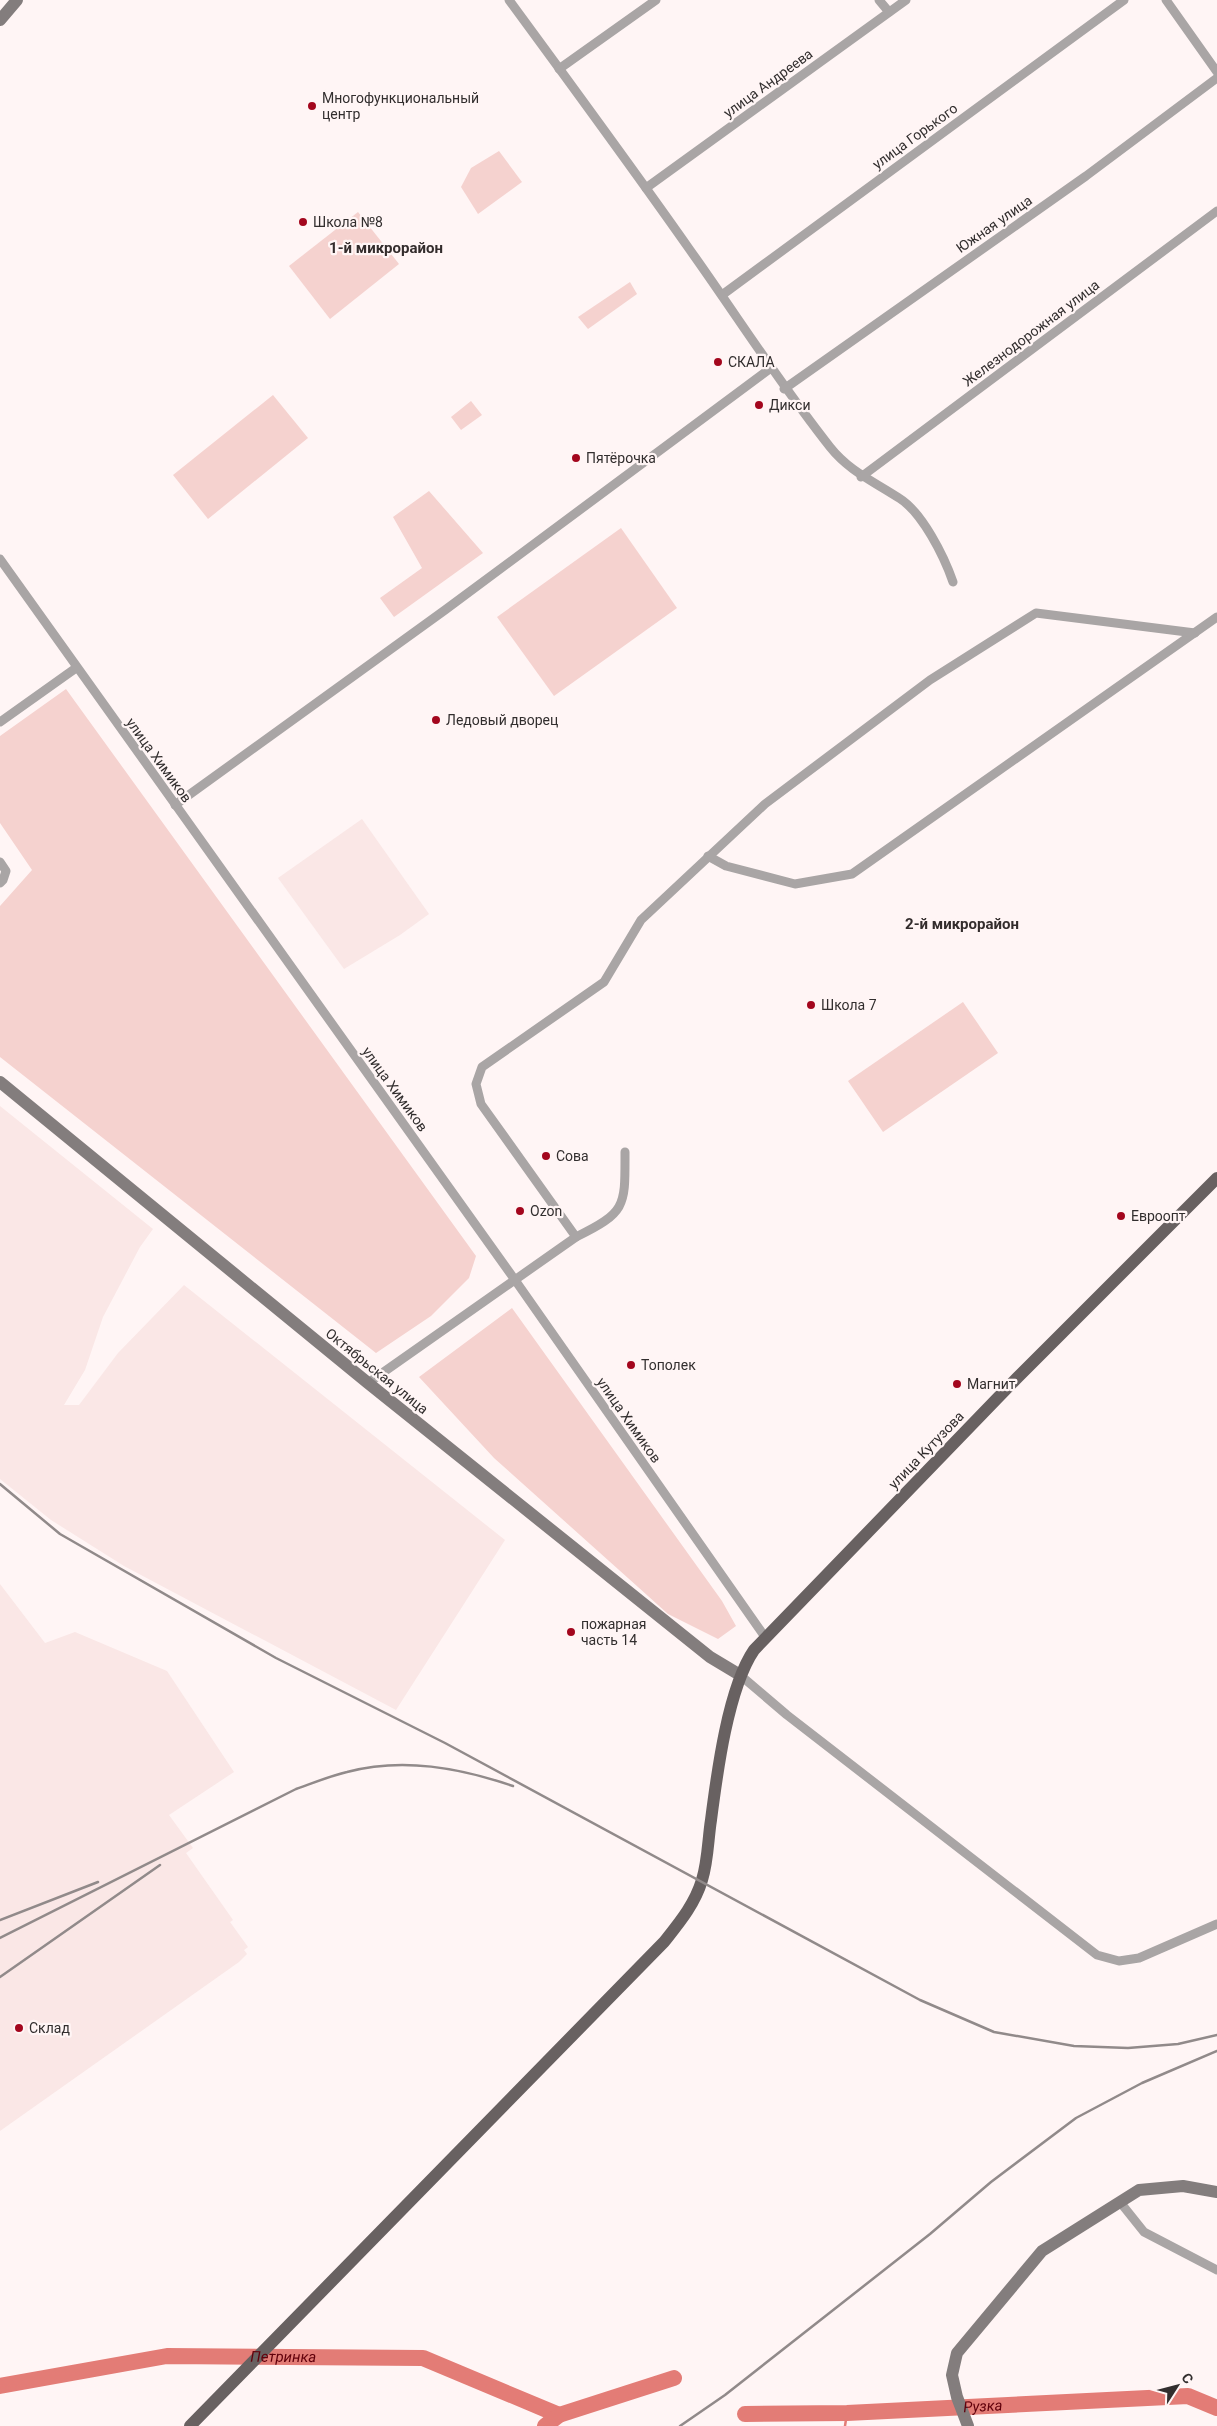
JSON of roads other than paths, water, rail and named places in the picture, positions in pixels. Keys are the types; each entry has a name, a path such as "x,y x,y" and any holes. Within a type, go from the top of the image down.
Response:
{"main road":[{"path":"0,20 17,0"},
{"name":"Октябрьская улица","path":"0,1082 368,1383 710,1657 740,1675"},
{"name":"улица Кутузова","path":"190,2426 658,1949 687,1914 704,1872 712,1808 725,1737 740,1675 748,1658 765,1637 1017,1378 1217,1178"},
{"path":"968,2426 957,2397 952,2375 958,2353 1042,2252 1140,2190 1183,2186 1217,2192"}],"street":[{"path":"509,0 722,295 784,389 839,459 861,477 901,499 925,526 945,558 953,582"},
{"path":"559,69 656,0"},
{"path":"879,0 889,12"},
{"name":"улица Андреева","path":"646,188 906,0"},
{"name":"улица Горького","path":"722,295 1124,0"},
{"path":"1166,0 1217,72"},
{"name":"Южная улица","path":"784,389 1086,176 1217,78"},
{"name":"Железнодорожная улица","path":"861,477 1217,210"},
{"path":"175,805 453,604 771,368"},
{"name":"улица Химиков","path":"0,559 76,668 515,1280 765,1637"},
{"path":"576,1236 481,1104 476,1084 482,1067 604,982 641,920 765,804 930,680 1036,613 1195,633"},
{"path":"708,856 726,866 795,884 852,874 1217,617"},
{"path":"0,722 76,668"},
{"path":"0,862 6,871 4,880 0,883"},
{"path":"368,1383 576,1236 616,1212 625,1190 626,1152"},
{"path":"740,1675 795,1721 1097,1955 1119,1961 1139,1958 1217,1924"},
{"path":"1120,2202 1144,2232 1217,2270"}],"waterway":[{"name":"Петринка","path":"0,2386 167,2356 423,2358 559,2415"},
{"name":"Рузка","path":"545,2426 559,2415 674,2378"},
{"name":"Рузка","path":"745,2414 847,2413 1188,2396 1217,2408"},
{"path":"845,2426 847,2413"}],"railway":[{"path":"0,1484 60,1534 276,1658 445,1743 920,2000 994,2032 1074,2046 1128,2048 1178,2044 1217,2035"},
{"path":"0,1938 296,1789 347,1772 389,1765 410,1765 473,1774 513,1786"},
{"path":"0,1977 160,1865"},
{"path":"0,1920 98,1882"},
{"path":"680,2426 725,2395 930,2234 991,2182 1076,2118 1142,2083 1217,2051"}],"place":[{"name":"Многофункциональный центр","path":"312,106"},
{"name":"Школа №8","path":"303,222"},
{"name":"СКАЛА","path":"718,362"},
{"name":"Дикси","path":"759,405"},
{"name":"Пятёрочка","path":"576,458"},
{"name":"Ледовый дворец","path":"436,720"},
{"name":"Школа 7","path":"811,1005"},
{"name":"Сова","path":"546,1156"},
{"name":"Ozon","path":"520,1211"},
{"name":"Евроопт","path":"1121,1216"},
{"name":"Тополек","path":"631,1365"},
{"name":"Магнит","path":"957,1384"},
{"name":"пожарная часть 14","path":"571,1632"},
{"name":"Склад","path":"19,2028"}],"district":[{"name":"1-й микрорайон","path":"386,248"},
{"name":"2-й микрорайон","path":"962,924"}]}
